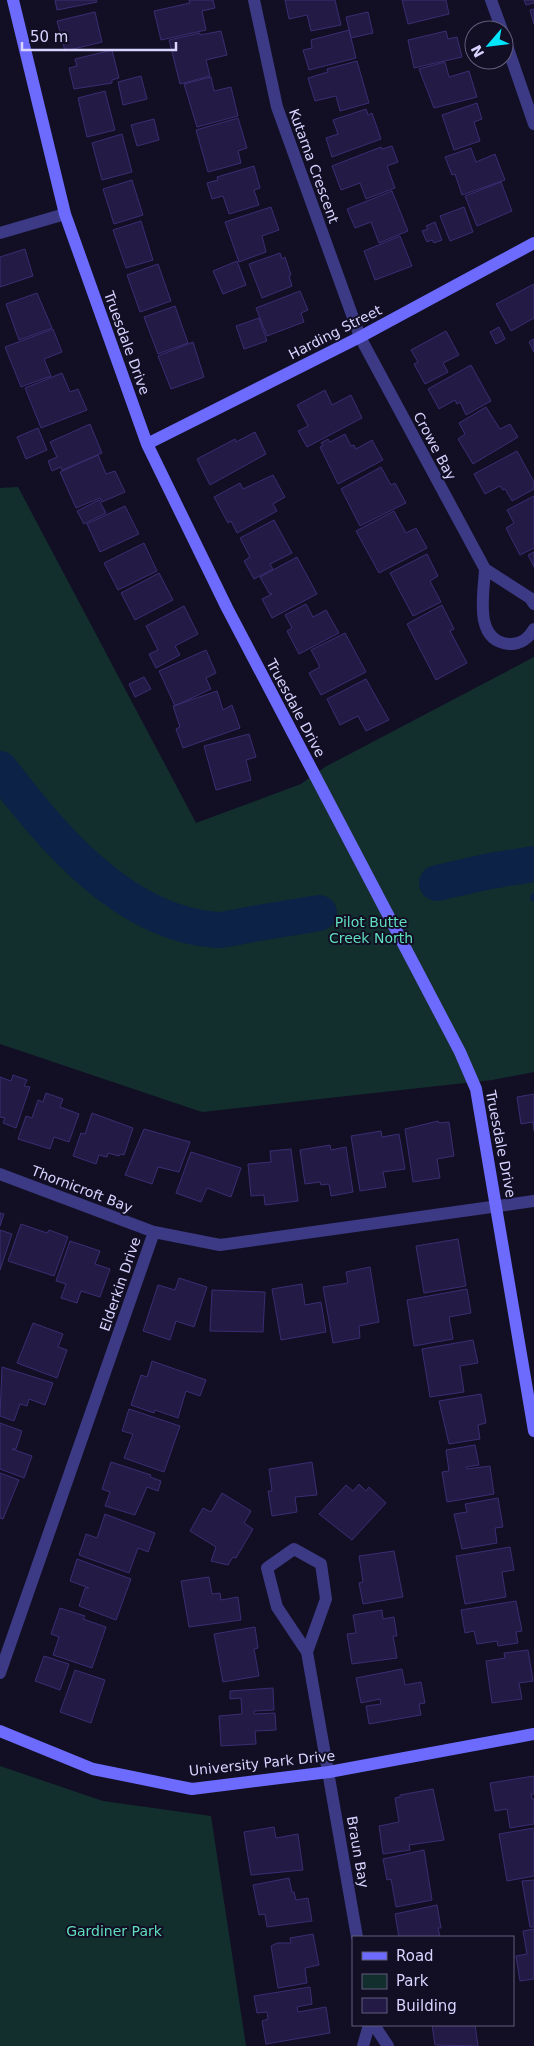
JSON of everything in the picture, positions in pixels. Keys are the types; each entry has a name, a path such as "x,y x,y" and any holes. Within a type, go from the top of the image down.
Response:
{"street":[{"name":"Truesdale Drive","path":"13,0 65,214 147,444 227,608 460,1052 476,1089 534,1431"},
{"name":"Kutarna Crescent","path":"254,0 277,107 360,337"},
{"path":"491,0 498,20"},
{"path":"514,66 534,124"},
{"path":"0,233 65,214"},
{"name":"Harding Street","path":"147,444 360,337 534,243"},
{"name":"Crowe Bay","path":"360,337 485,569 530,598 534,604"},
{"path":"485,569 483,623 487,632 493,639 512,644 528,637 534,629"},
{"name":"Thornicroft Bay","path":"0,1174 154,1232"},
{"name":"Elderkin Drive","path":"0,1673 154,1232 220,1245 534,1201"},
{"path":"294,1549 321,1564 326,1599 307,1652 277,1607 267,1568 294,1549"},
{"name":"Braun Bay","path":"307,1652 357,1936"},
{"name":"University Park Drive","path":"0,1731 93,1769 192,1789 329,1772 534,1734"},
{"path":"364,2046 369,2026"},
{"path":"375,2026 388,2046"}],"green space":[{"name":"Pilot Butte Creek North","path":"18,487 196,823 301,784 325,767 534,657 534,1072 492,1080 202,1112 0,1044 0,488"},
{"name":"Gardiner Park","path":"0,1766 103,1801 211,1816 246,2046 0,2046"}],"building":[{"path":"55,0 96,0 97,2 57,10"},
{"path":"189,0 213,0 215,8 202,11 206,30 161,40 154,11 190,3"},
{"path":"285,0 335,0 341,25 311,31 307,15 289,19"},
{"path":"402,0 446,0 449,14 408,24"},
{"path":"524,0 534,0 534,3 526,5"},
{"path":"534,9 534,24 530,10"},
{"path":"95,12 102,42 65,51 57,21"},
{"path":"368,12 373,33 351,38 346,17"},
{"path":"349,30 356,58 309,70 303,50 312,48 311,40"},
{"path":"221,31 227,55 206,60 210,76 180,84 169,40 200,33 200,35"},
{"path":"446,31 448,39 457,37 462,57 414,68 408,40"},
{"path":"112,50 119,78 112,80 112,83 74,89 69,68 77,66 75,59"},
{"path":"357,61 369,103 340,111 336,96 315,101 308,78 328,72 327,69"},
{"path":"445,62 449,77 469,71 477,97 434,108 419,69"},
{"path":"141,76 147,99 123,105 118,82"},
{"path":"211,77 214,91 231,87 238,116 197,127 184,84"},
{"path":"105,91 115,130 87,137 78,98"},
{"path":"477,103 482,119 474,122 480,141 454,150 442,115"},
{"path":"366,109 368,115 372,113 381,139 332,157 326,138 338,134 333,120"},
{"path":"238,118 247,148 238,151 241,163 208,172 196,130"},
{"path":"154,119 159,140 137,146 131,125"},
{"path":"122,134 132,172 102,180 92,143"},
{"path":"392,146 398,162 387,166 395,188 366,199 360,183 341,190 332,166 381,147 382,149"},
{"path":"471,148 476,162 495,154 505,180 462,195 455,174 452,175 445,157"},
{"path":"254,166 260,188 254,190 259,205 229,214 223,196 212,199 207,183 218,180 217,177"},
{"path":"132,180 143,215 114,224 103,189"},
{"path":"501,182 512,211 477,226 465,196"},
{"path":"392,191 408,231 379,243 371,222 355,228 347,209"},
{"path":"271,207 279,230 262,236 266,252 239,262 225,222"},
{"path":"464,207 473,232 450,241 440,216"},
{"path":"141,221 153,260 126,268 113,230"},
{"path":"435,222 442,240 434,243 432,240 427,242 422,231 428,229 426,226"},
{"path":"400,236 412,266 375,280 364,251"},
{"path":"25,249 33,276 0,287 0,257"},
{"path":"280,253 282,259 285,257 291,275 289,276 292,286 262,298 249,264"},
{"path":"237,261 246,285 223,294 213,271"},
{"path":"158,264 171,301 140,312 127,275"},
{"path":"534,284 534,318 511,331 496,304"},
{"path":"300,291 308,310 301,313 304,322 267,336 256,308"},
{"path":"37,293 52,328 19,340 6,304"},
{"path":"175,306 188,343 158,354 144,317"},
{"path":"259,318 267,341 244,349 236,326"},
{"path":"499,327 505,339 496,344 490,332"},
{"path":"53,329 62,352 44,359 51,376 21,387 5,347"},
{"path":"446,331 459,355 443,363 448,372 425,384 414,364 418,362 411,350"},
{"path":"534,339 534,352 529,342"},
{"path":"193,342 204,377 171,389 158,356"},
{"path":"471,365 491,401 466,415 460,402 457,404 455,400 439,409 428,389"},
{"path":"62,373 70,392 78,389 87,410 41,428 25,388"},
{"path":"325,390 332,405 351,395 362,418 307,447 298,431 308,426 297,405"},
{"path":"486,407 500,429 510,424 518,437 473,464 458,439 465,434 459,423"},
{"path":"90,424 102,453 62,470 61,467 52,471 48,461 57,457 50,442"},
{"path":"38,428 47,450 26,459 17,437"},
{"path":"255,432 266,454 210,485 197,459 235,439 236,442"},
{"path":"345,434 351,446 354,445 356,449 372,440 383,460 338,484 320,447 323,446 321,443 328,439 330,442"},
{"path":"517,451 534,482 534,489 512,501 505,489 503,490 500,486 485,494 474,474"},
{"path":"98,455 106,474 115,471 125,492 102,502 100,498 76,508 60,472"},
{"path":"381,467 391,485 395,483 406,503 360,526 341,489"},
{"path":"273,475 285,497 273,504 277,511 237,533 231,521 228,523 214,497 240,483 243,489"},
{"path":"534,496 534,548 520,555 506,528 514,523 507,510"},
{"path":"99,500 106,513 84,524 77,511"},
{"path":"125,506 139,534 100,552 87,524"},
{"path":"394,511 406,533 416,528 427,548 379,573 356,531"},
{"path":"274,520 292,553 270,564 273,569 254,579 244,561 250,557 240,538"},
{"path":"144,543 157,571 118,590 104,563"},
{"path":"534,552 534,567 528,555"},
{"path":"427,554 438,576 430,581 441,602 413,616 390,573"},
{"path":"297,557 317,594 272,618 262,599 272,594 269,593 260,577"},
{"path":"159,573 173,600 135,620 121,593"},
{"path":"306,604 313,617 326,610 339,633 299,654 287,631 292,628 285,615"},
{"path":"442,605 454,629 450,631 467,663 436,680 407,624"},
{"path":"184,606 198,634 175,646 180,655 156,668 149,654 158,650 146,626"},
{"path":"345,633 366,672 321,695 309,673 320,667 311,650"},
{"path":"206,650 216,673 206,678 211,689 175,706 159,671"},
{"path":"144,677 151,689 135,697 129,684"},
{"path":"366,679 389,720 366,731 358,716 340,725 327,699"},
{"path":"217,691 223,710 232,705 240,728 183,748 176,729 180,727 173,706"},
{"path":"249,734 256,757 246,760 251,780 216,790 204,746"},
{"path":"13,1075 27,1080 24,1086 30,1087 16,1128 3,1123 5,1118 0,1117 0,1077 11,1081"},
{"path":"46,1093 63,1099 60,1107 79,1114 69,1142 54,1137 50,1149 18,1139 26,1116 32,1118 38,1100 43,1102"},
{"path":"534,1094 534,1131 533,1122 521,1124 517,1097"},
{"path":"92,1113 133,1128 124,1155 120,1154 119,1156 108,1153 107,1157 99,1155 96,1164 73,1156 81,1133 85,1134"},
{"path":"438,1121 439,1123 449,1122 454,1156 437,1159 440,1178 413,1182 405,1129"},
{"path":"144,1129 190,1142 179,1172 158,1167 152,1184 125,1175"},
{"path":"381,1131 382,1137 399,1134 405,1169 383,1172 386,1187 360,1191 351,1136"},
{"path":"330,1145 331,1150 346,1147 353,1192 331,1196 329,1184 321,1185 320,1182 305,1184 300,1150"},
{"path":"291,1149 298,1201 265,1205 264,1195 251,1196 248,1164 271,1162 270,1151"},
{"path":"191,1152 241,1168 231,1197 207,1188 201,1202 176,1193"},
{"path":"0,1213 4,1214 0,1226"},
{"path":"21,1224 47,1233 49,1230 68,1237 54,1276 8,1261"},
{"path":"0,1230 12,1234 0,1270"},
{"path":"458,1239 466,1286 424,1293 416,1246"},
{"path":"70,1241 100,1251 95,1264 110,1269 100,1297 81,1291 77,1303 61,1298 66,1284 56,1281"},
{"path":"370,1267 379,1322 359,1326 360,1338 333,1343 323,1287 348,1283 346,1272"},
{"path":"179,1278 207,1287 194,1327 176,1321 170,1340 143,1331 158,1285 175,1290"},
{"path":"302,1284 305,1305 321,1302 326,1332 281,1340 272,1289"},
{"path":"467,1289 471,1313 449,1317 453,1339 414,1346 407,1300"},
{"path":"212,1290 265,1292 263,1332 210,1331"},
{"path":"33,1323 63,1334 58,1347 67,1350 57,1378 17,1363"},
{"path":"473,1340 478,1363 460,1366 464,1392 430,1397 422,1349"},
{"path":"152,1361 206,1380 200,1396 186,1391 178,1418 155,1410 154,1413 131,1405 141,1375 147,1377"},
{"path":"2,1367 53,1383 45,1405 29,1399 27,1406 20,1404 14,1421 0,1416"},
{"path":"481,1394 486,1423 478,1425 480,1439 449,1444 439,1401"},
{"path":"129,1409 180,1426 164,1472 124,1458 133,1434 122,1431"},
{"path":"0,1423 22,1431 16,1449 12,1449 32,1456 24,1478 0,1469"},
{"path":"475,1445 479,1465 466,1467 467,1469 490,1466 494,1494 447,1502 442,1472 449,1471 446,1450"},
{"path":"111,1462 151,1475 150,1477 161,1481 158,1491 147,1487 135,1515 105,1506 110,1492 102,1489"},
{"path":"312,1462 317,1495 295,1497 297,1512 272,1516 268,1491 272,1491 269,1469"},
{"path":"0,1473 19,1480 3,1519 0,1518"},
{"path":"359,1484 366,1491 369,1487 386,1503 352,1540 319,1514 346,1485 353,1491"},
{"path":"222,1493 251,1511 244,1523 253,1529 236,1558 233,1557 228,1565 211,1561 216,1547 190,1531 203,1508 211,1512"},
{"path":"498,1498 503,1527 495,1528 497,1543 462,1549 454,1514 467,1512 465,1504"},
{"path":"105,1514 155,1533 148,1552 138,1548 129,1573 79,1555 86,1534 97,1538"},
{"path":"510,1547 514,1570 502,1572 506,1597 465,1604 456,1556"},
{"path":"394,1551 403,1597 363,1604 359,1583 363,1582 359,1556"},
{"path":"77,1559 131,1579 116,1620 79,1606 85,1588 89,1588 70,1581"},
{"path":"209,1577 212,1594 220,1593 221,1600 238,1597 241,1620 189,1627 181,1581"},
{"path":"516,1601 522,1631 516,1632 518,1643 498,1646 497,1641 477,1644 474,1631 465,1633 461,1610"},
{"path":"60,1608 85,1616 83,1619 106,1627 92,1668 53,1655 59,1637 51,1634"},
{"path":"382,1610 383,1619 394,1617 397,1636 393,1636 397,1658 352,1664 347,1634 356,1633 353,1615"},
{"path":"255,1627 258,1648 254,1649 259,1676 223,1682 214,1634"},
{"path":"528,1650 533,1681 519,1683 522,1699 492,1703 486,1661 505,1658 504,1653"},
{"path":"44,1656 69,1664 60,1690 35,1681"},
{"path":"402,1669 405,1685 421,1682 425,1703 419,1704 421,1715 369,1724 366,1706 381,1704 380,1699 361,1703 356,1678"},
{"path":"75,1670 105,1680 91,1723 60,1712"},
{"path":"273,1688 274,1710 254,1711 254,1714 275,1713 276,1730 255,1731 256,1744 221,1746 219,1716 242,1714 241,1698 230,1699 230,1691"},
{"path":"534,1776 534,1794 531,1794 532,1799 534,1799 534,1824 510,1828 507,1809 495,1811 490,1783"},
{"path":"433,1789 444,1840 409,1845 410,1850 383,1854 379,1826 399,1822 395,1798 400,1797 400,1795"},
{"path":"274,1827 276,1838 298,1834 303,1870 251,1875 244,1832"},
{"path":"534,1828 534,1876 507,1881 499,1834"},
{"path":"424,1850 432,1900 396,1907 391,1879 387,1880 383,1859"},
{"path":"289,1878 296,1900 308,1898 312,1921 267,1927 265,1914 259,1915 253,1885"},
{"path":"534,1880 534,1927 530,1927 522,1881"},
{"path":"437,1905 441,1928 438,1928 440,1936 399,1936 395,1914"},
{"path":"534,1929 534,1979 520,1981 516,1956 527,1954 523,1931"},
{"path":"313,1934 319,1965 305,1968 307,1983 278,1988 271,1946 277,1943 291,1943 290,1938"},
{"path":"310,1987 312,2004 297,2007 298,2012 326,2007 330,2033 266,2044 262,2021 268,2019 267,2012 257,2013 254,1996"},
{"path":"432,2026 475,2026 478,2046 435,2045"}],"waterway":[{"path":"0,769 43,822 93,873 121,894 151,912 183,924 217,930 319,913"},
{"path":"437,883 490,871 534,864"}]}
